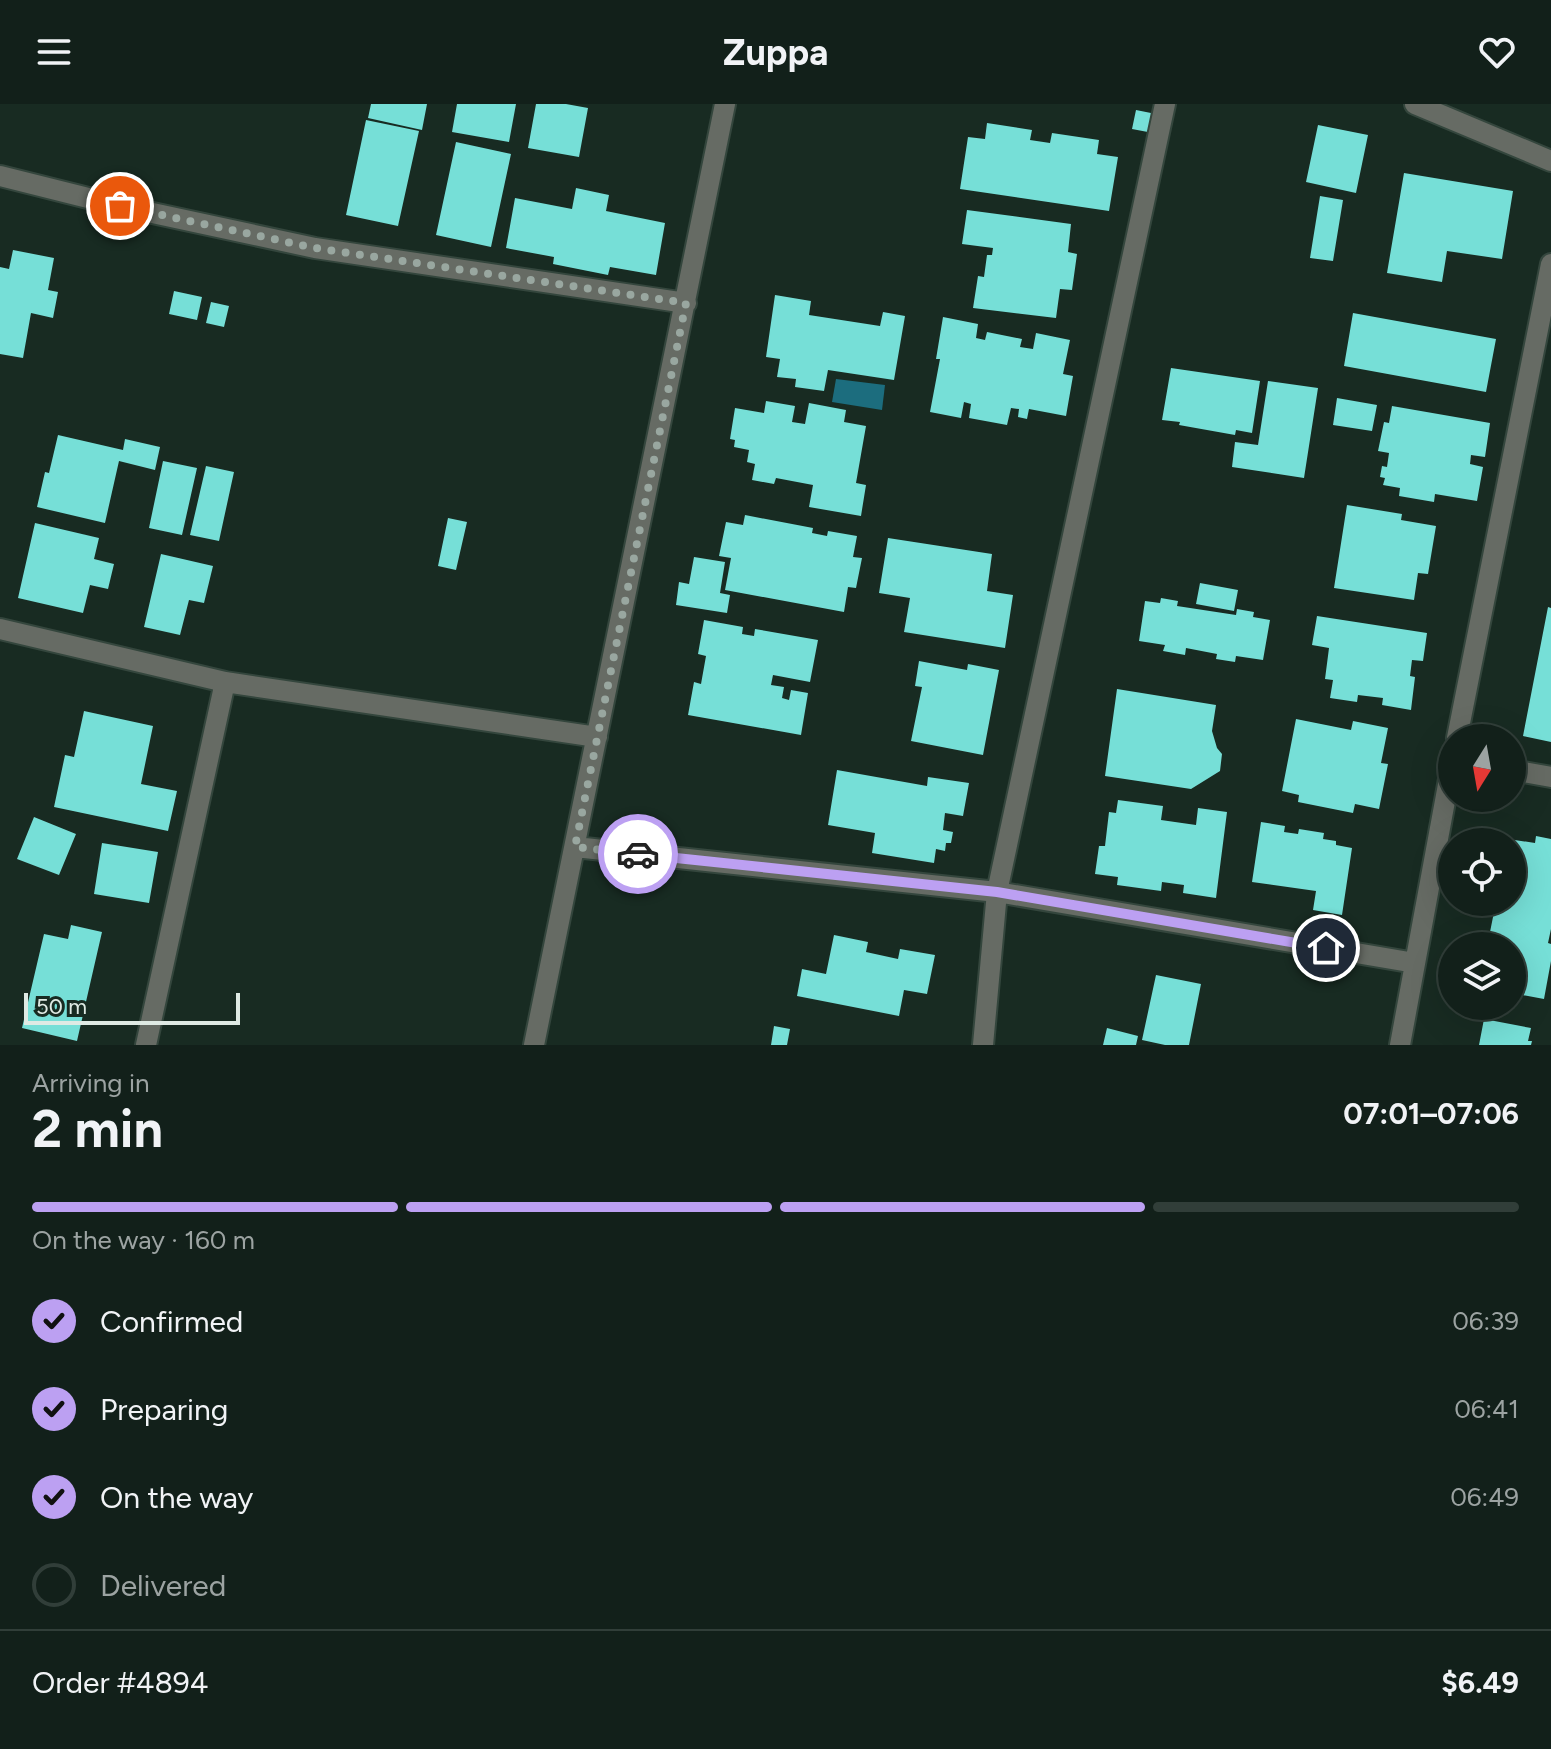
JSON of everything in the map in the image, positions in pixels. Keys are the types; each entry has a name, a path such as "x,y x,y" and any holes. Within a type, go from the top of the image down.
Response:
{"street":[{"path":"534,1045 725,104"},
{"path":"983,1045 997,892 1165,104"},
{"path":"1415,104 1551,161"},
{"path":"0,176 120,206 315,248 686,303"},
{"path":"1460,724 1545,326 1551,264"},
{"path":"0,629 225,682 597,737"},
{"path":"146,1045 225,682"},
{"path":"1526,773 1551,777"},
{"path":"1400,1045 1443,812"},
{"path":"575,847 997,892 1415,963"}],"water":[{"path":"836,379 885,385 882,410 832,402"}],"building":[{"path":"371,104 427,104 422,130 368,118"},
{"path":"457,104 516,104 509,142 452,132"},
{"path":"536,104 588,108 579,157 528,148"},
{"path":"1136,110 1156,114 1153,133 1132,129"},
{"path":"366,120 419,131 398,226 346,215"},
{"path":"987,123 1032,130 1030,140 1050,143 1052,133 1099,140 1097,154 1118,157 1109,211 960,189 968,137 985,139"},
{"path":"1318,125 1368,135 1356,193 1306,182"},
{"path":"456,142 511,154 491,247 436,235"},
{"path":"1404,173 1513,191 1502,259 1447,251 1442,282 1387,273"},
{"path":"576,188 609,195 606,211 665,223 656,275 610,267 608,275 553,264 554,257 506,248 515,198 572,209"},
{"path":"1320,196 1343,200 1333,261 1310,258"},
{"path":"967,210 1071,224 1068,252 1077,254 1072,290 1060,289 1056,318 973,308 978,276 984,277 987,255 992,255 993,248 962,244"},
{"path":"13,250 54,258 48,290 58,292 53,318 31,313 23,358 0,354 0,267 9,269"},
{"path":"174,291 202,297 197,320 169,314"},
{"path":"775,295 811,301 809,315 880,326 883,312 905,316 894,380 828,370 824,391 795,387 796,379 777,377 780,359 766,357"},
{"path":"211,302 229,306 224,327 206,323"},
{"path":"1353,313 1496,339 1486,392 1344,366"},
{"path":"943,317 978,324 976,338 985,340 987,332 1022,339 1020,347 1033,349 1036,333 1070,340 1063,374 1073,376 1066,416 1029,409 1027,419 1018,417 1019,409 1011,408 1007,425 969,418 971,404 964,402 961,418 930,412 940,359 936,359"},
{"path":"1171,368 1260,381 1252,433 1236,430 1235,435 1162,420"},
{"path":"1268,381 1318,388 1304,478 1232,467 1235,442 1258,445"},
{"path":"1337,398 1377,405 1372,431 1333,425"},
{"path":"766,401 795,406 792,422 805,424 809,403 846,410 844,422 866,426 856,483 866,485 861,516 809,507 813,485 776,478 774,484 752,480 755,464 747,462 749,450 734,447 735,440 730,439 735,408 764,413"},
{"path":"1392,406 1490,423 1485,457 1471,455 1470,464 1483,467 1477,501 1435,494 1434,502 1399,496 1400,488 1383,485 1385,478 1380,477 1382,466 1387,467 1389,453 1378,451 1384,422 1389,423"},
{"path":"58,435 123,450 125,439 160,447 155,470 119,461 105,523 37,507"},
{"path":"163,461 197,468 182,535 149,528"},
{"path":"206,466 234,472 219,541 190,535"},
{"path":"1347,505 1402,514 1401,520 1436,526 1428,574 1418,573 1414,600 1334,588"},
{"path":"745,515 813,528 812,533 827,536 828,531 857,536 853,557 862,558 856,588 848,587 844,612 725,590 731,558 719,556 726,522 743,525"},
{"path":"448,518 467,522 456,570 438,566"},
{"path":"35,523 99,538 94,559 114,564 108,589 90,585 83,613 18,598"},
{"path":"888,538 992,554 987,591 1013,595 1005,648 904,632 910,598 879,593"},
{"path":"161,554 213,566 204,603 189,600 180,635 144,627"},
{"path":"694,557 725,562 720,593 730,595 727,613 676,605 679,582 689,584"},
{"path":"1200,583 1238,590 1234,611 1196,604"},
{"path":"1161,598 1178,601 1177,606 1236,615 1237,609 1254,612 1253,617 1270,620 1263,660 1236,656 1235,662 1216,659 1217,654 1186,648 1185,655 1163,651 1165,645 1139,641 1145,601 1160,603"},
{"path":"1548,607 1551,608 1551,742 1526,737 1525,724"},
{"path":"1317,616 1427,633 1423,661 1412,660 1410,676 1415,677 1411,710 1382,705 1383,698 1358,695 1357,702 1330,698 1333,680 1325,679 1329,648 1312,645"},
{"path":"704,620 743,627 742,634 754,636 755,629 818,640 810,682 773,675 771,685 784,687 782,698 789,700 791,690 808,693 801,735 688,715 694,682 701,684 706,656 698,654"},
{"path":"919,661 967,670 968,664 999,670 983,755 911,741 922,687 915,686"},
{"path":"1117,689 1216,705 1212,731 1222,754 1220,771 1191,789 1105,776"},
{"path":"84,711 153,726 141,784 177,791 168,831 54,807 65,755 74,757"},
{"path":"1296,719 1351,730 1353,721 1388,728 1381,763 1388,764 1379,809 1355,804 1353,813 1298,802 1299,795 1282,791"},
{"path":"837,770 927,786 928,777 969,783 963,816 945,813 943,830 953,832 951,843 946,843 945,851 936,849 934,863 872,853 875,833 828,825"},
{"path":"1118,800 1163,806 1161,820 1196,825 1198,808 1227,812 1216,898 1183,893 1184,885 1162,882 1161,891 1117,885 1118,877 1095,874 1099,846 1105,846 1109,812 1116,813"},
{"path":"34,817 76,834 59,875 17,859"},
{"path":"1261,822 1285,826 1284,832 1298,834 1299,829 1324,833 1323,839 1352,848 1342,915 1313,910 1316,891 1252,882"},
{"path":"1536,836 1551,839 1551,929 1548,943 1551,944 1551,961 1544,999 1526,996 1526,932 1490,932 1493,916 1526,916 1526,842 1535,843"},
{"path":"102,843 158,852 149,903 94,894"},
{"path":"71,925 102,932 77,1041 22,1028 44,934 68,939"},
{"path":"834,935 868,942 866,952 898,959 900,949 935,955 927,994 904,990 899,1016 797,996 802,969 826,974"},
{"path":"1156,975 1201,984 1189,1045 1165,1045 1142,1040"},
{"path":"1484,1020 1531,1028 1528,1041 1532,1041 1531,1045 1479,1045"},
{"path":"774,1026 790,1029 787,1045 771,1045"},
{"path":"1107,1028 1138,1036 1136,1045 1103,1045"}],"way so far":[{"path":"120,206 315,248 686,303 575,847 638,854"}],"route":[{"path":"638,854 997,892 1326,948"}]}
